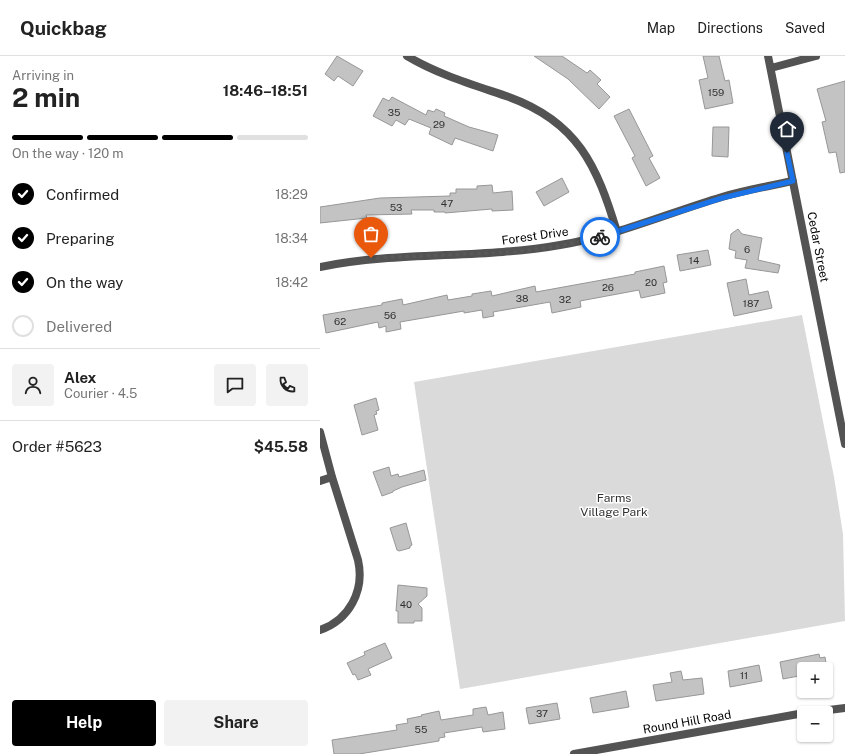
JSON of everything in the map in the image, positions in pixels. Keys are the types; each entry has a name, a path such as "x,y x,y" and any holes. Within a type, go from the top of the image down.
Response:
{"street":[{"path":"408,56 434,70 526,104 544,113 558,123 578,145 593,168 617,232"},
{"name":"Cedar Street","path":"768,56 845,444"},
{"path":"771,68 816,56"},
{"name":"Forest Drive","path":"320,267 382,257 514,252 574,243 617,232 722,198 793,181"},
{"path":"320,432 332,477 358,560 360,580 356,596 349,610 337,621 320,630"},
{"path":"320,481 332,477"},
{"name":"Round Hill Road","path":"833,709 845,708"},
{"name":"Round Hill Road","path":"574,754 797,714"}],"green space":[{"name":"Farms Village Park","path":"802,315 834,477 843,534 845,621 460,689 414,382"}],"building":[{"path":"337,56 363,71 353,86 338,76 334,81 325,74"},
{"path":"534,56 562,56 587,73 590,70 601,80 597,84 610,97 599,109 568,79"},
{"path":"703,56 719,56 725,81 729,80 733,103 705,109 699,80 708,78"},
{"path":"845,81 845,172 840,173 836,152 829,153 822,122 826,121 817,89"},
{"path":"392,97 426,115 428,110 434,112 436,109 445,113 444,116 469,127 498,135 493,151 455,138 452,145 429,134 431,128 409,119 405,125 396,120 392,126 373,116 383,98 389,101"},
{"path":"629,109 653,156 649,158 660,178 646,186 632,158 635,156 614,116"},
{"path":"713,127 729,127 728,157 712,156"},
{"path":"562,178 569,192 544,206 536,192"},
{"path":"492,185 493,193 512,191 513,210 492,211 492,209 445,213 434,212 434,210 411,210 412,214 366,215 367,218 320,223 320,207 380,198 450,196 450,193 456,193 456,189 477,189 477,186"},
{"path":"738,229 742,234 762,238 758,260 780,265 778,273 745,268 747,260 735,258 736,251 729,249 731,234"},
{"path":"708,250 711,265 680,271 677,255"},
{"path":"664,266 667,282 663,283 665,293 641,298 639,290 580,301 581,307 552,313 550,302 493,312 494,316 483,318 482,310 464,313 464,311 400,322 401,329 386,332 386,326 379,328 378,322 326,333 323,315 382,305 382,303 402,299 403,305 447,295 448,300 491,291 492,296 535,286 536,292 635,274 635,272"},
{"path":"746,279 749,295 768,291 772,308 734,316 727,283"},
{"path":"376,398 379,410 376,411 377,414 374,415 378,430 362,435 354,405"},
{"path":"389,467 391,476 398,474 399,477 424,470 426,480 402,487 382,496 373,472"},
{"path":"406,523 412,545 410,548 399,551 397,550 390,528"},
{"path":"398,585 427,588 427,596 418,604 422,608 422,621 414,621 414,623 398,623 398,611 396,611"},
{"path":"385,643 392,658 368,669 371,675 358,680 355,674 353,675 347,663 365,655 364,652"},
{"path":"819,654 820,658 825,657 826,662 797,662 797,676 783,679 780,662"},
{"path":"759,665 762,681 730,687 728,671"},
{"path":"681,671 683,680 702,678 704,694 656,701 653,685 672,682 670,673"},
{"path":"626,691 629,707 593,713 590,698"},
{"path":"557,703 560,719 529,724 526,708"},
{"path":"486,707 488,715 503,712 505,729 483,732 482,727 444,733 445,737 439,738 439,741 359,754 334,754 332,740 397,730 396,725 408,723 407,719 439,711 441,720 473,715 473,709"}],"way so far":[{"path":"371,258 514,252 559,246 600,237"}],"route":[{"path":"600,237 722,198 758,188 793,181 787,153"}]}
